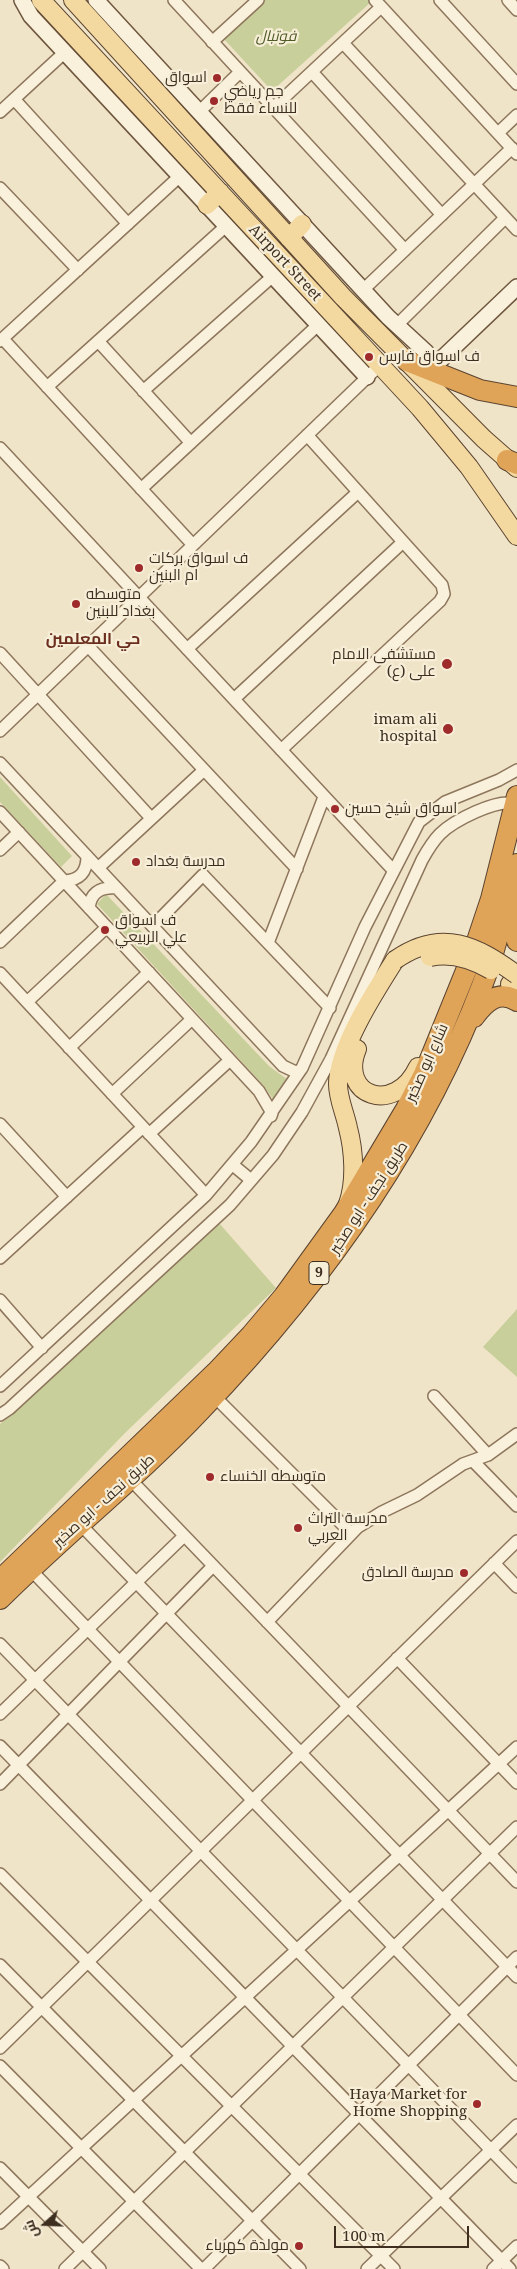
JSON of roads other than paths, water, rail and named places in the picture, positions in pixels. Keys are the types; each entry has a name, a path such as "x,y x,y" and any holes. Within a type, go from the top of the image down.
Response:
{"highway":[{"path":"407,361 480,390 517,396"},
{"name":"شارع ابو صخير","path":"284,1296 344,1212 406,1109 424,1074 472,956 491,899 516,800"},
{"path":"516,869 512,920 517,941"},
{"name":"طريق نجف - ابو صخير","path":"0,1580 202,1401 266,1341 336,1250 396,1160 435,1090 456,1046 474,1006 497,945 516,869"},
{"path":"456,1046 474,1017 490,999 500,996 512,997 515,987"},
{"name":"طريق نجف - ابو صخير","path":"202,1401 251,1335 284,1296"},
{"name":"طريق نجف - ابو صخير","path":"0,1599 128,1478 170,1428"}],"main road":[{"name":"Airport Street","path":"41,0 452,445 517,536"},
{"name":"Airport Street","path":"73,0 343,297 514,464"},
{"path":"207,205 220,192"},
{"path":"290,238 302,224"},
{"path":"398,965 410,964 433,956 457,956 484,966 515,987"},
{"path":"398,965 353,1060 352,1070 357,1083 363,1089 383,1097 407,1086 432,1037 448,1015"},
{"path":"344,1212 350,1196 352,1155 348,1128 340,1097 340,1071 356,1027 398,965"}],"street":[{"path":"22,0 27,10 65,52 367,377"},
{"path":"96,0 396,326 426,352 429,357 428,369"},
{"path":"174,0 405,250"},
{"path":"440,0 515,78"},
{"path":"212,42 251,2"},
{"path":"273,108 343,43 378,3 514,151 474,184 363,290"},
{"path":"343,43 517,230"},
{"path":"0,112 65,52"},
{"path":"199,112 240,72"},
{"path":"312,72 442,214"},
{"path":"14,99 128,224"},
{"path":"498,133 517,116"},
{"path":"180,176 1,340 193,545"},
{"path":"0,188 78,270"},
{"path":"396,326 505,218"},
{"path":"47,387 226,226"},
{"path":"143,391 273,276"},
{"path":"428,369 517,287"},
{"path":"141,489 318,325"},
{"path":"98,341 191,443"},
{"path":"0,731 380,365"},
{"path":"281,750 443,598 444,589 307,435"},
{"path":"0,448 393,870"},
{"path":"188,650 358,492"},
{"path":"234,699 403,542"},
{"path":"88,646 297,869"},
{"path":"0,653 151,818"},
{"path":"0,763 283,1066 298,1073 302,1068"},
{"path":"98,868 204,770"},
{"path":"0,1386 206,1195 233,1165 271,1116 302,1068 365,927 413,830 427,814 445,802 500,780 517,770"},
{"path":"268,943 324,797"},
{"name":"شارع ابو صخير","path":"0,1415 24,1396 230,1205 251,1180 283,1140 317,1086 432,843 459,820 501,802 516,800"},
{"path":"0,812 264,1098 272,1113 271,1116"},
{"path":"0,850 18,832"},
{"path":"0,942 64,880 77,879 82,875 87,856"},
{"path":"153,926 203,875 330,1008"},
{"path":"89,908 92,895 97,891 103,888 117,888"},
{"path":"27,1002 106,927"},
{"path":"69,1048 149,972"},
{"path":"0,973 206,1195"},
{"path":"112,1094 192,1019"},
{"path":"0,1258 67,1196 230,1060"},
{"path":"0,1124 67,1196"},
{"path":"233,1165 251,1180"},
{"path":"0,1300 42,1348"},
{"path":"434,1396 488,1455"},
{"path":"202,1401 351,1533"},
{"path":"267,1622 351,1533 382,1512 421,1493 457,1467 488,1455 517,1434"},
{"path":"474,1461 517,1506"},
{"path":"128,1478 517,1882"},
{"path":"79,1523 517,1977"},
{"path":"0,1714 184,1536"},
{"path":"0,2048 517,1541"},
{"path":"494,1563 517,1587"},
{"path":"0,1784 213,1566"},
{"path":"30,1569 517,2075"},
{"path":"0,1644 517,2177"},
{"path":"397,1658 517,1783"},
{"path":"0,1746 441,2198 502,2266 517,2246"},
{"path":"0,2223 517,1747"},
{"path":"65,2269 517,1827"},
{"path":"0,1874 394,2269"},
{"path":"0,2066 202,2269 517,1957"},
{"path":"0,1965 300,2269"},
{"path":"367,2269 517,2125"},
{"path":"0,2168 100,2269"}],"place":[{"name":"اسواق","path":"217,78"},
{"name":"جم رياضي للنساء فقط","path":"214,101"},
{"name":"ف اسواق فارس","path":"369,357"},
{"name":"ف اسواق بركات ام البنين","path":"139,568"},
{"name":"متوسطه بغداد للبنين","path":"76,604"},
{"name":"مستشفی الامام علی (ع)","path":"447,664"},
{"name":"imam ali hospital","path":"448,729"},
{"name":"اسواق شيخ حسين","path":"335,809"},
{"name":"مدرسة بغداد","path":"136,862"},
{"name":"ف اسواق علي الربيعي","path":"105,930"},
{"name":"متوسطه الخنساء","path":"210,1477"},
{"name":"مدرسة التراث العربي","path":"298,1528"},
{"name":"مدرسة الصادق","path":"464,1573"},
{"name":"Haya Market for Home Shopping","path":"477,2104"},
{"name":"مولدة كهرباء","path":"299,2246"}],"district":[{"name":"حي المعلمين","path":"93,639"}],"park label":[{"name":"فوتبال","path":"276,37"}]}
